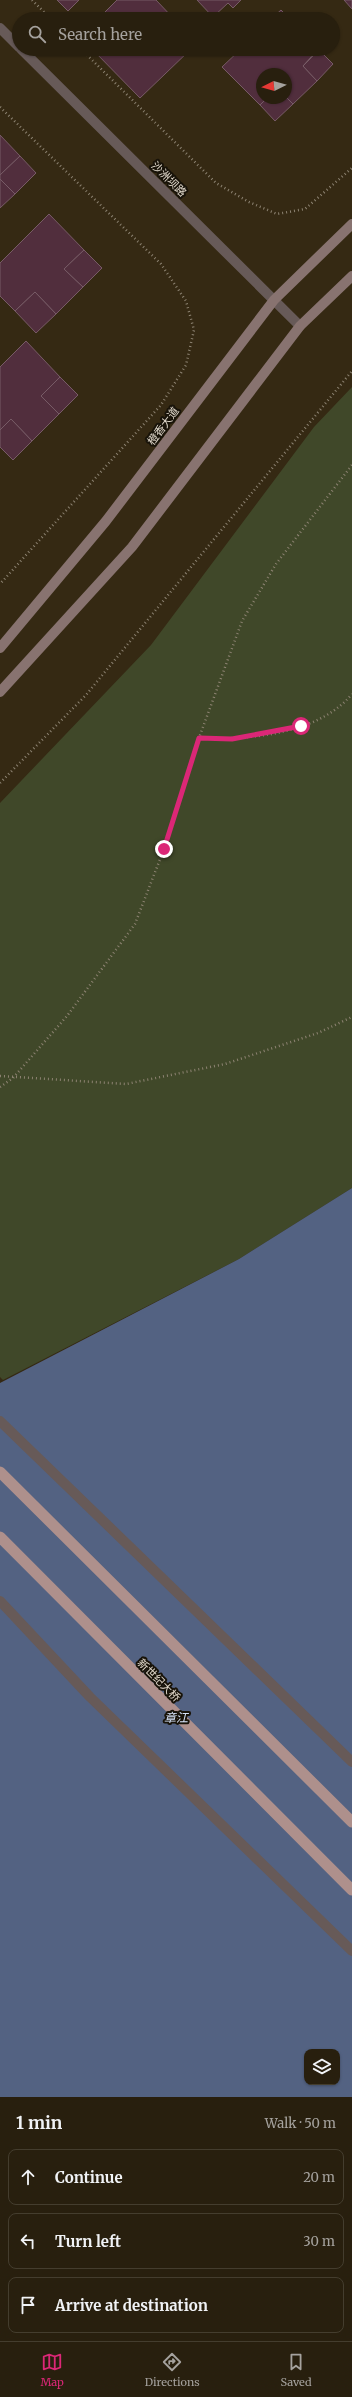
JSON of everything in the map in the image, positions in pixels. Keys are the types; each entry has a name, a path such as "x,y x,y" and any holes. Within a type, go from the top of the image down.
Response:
{"highway":[{"path":"0,1472 352,1822"},
{"name":"新世纪大桥","path":"0,1537 352,1890"}],"main road":[{"name":"橙香大道","path":"0,648 106,521 274,300 352,224"},
{"path":"0,692 132,547 300,326 352,276"}],"street":[{"path":"0,28 12,40"},
{"name":"沙洲坝路","path":"28,56 300,326"},
{"path":"0,1420 352,1762"},
{"path":"0,1601 90,1697 352,1951"}],"path":[{"path":"32,0 44,12"},
{"path":"88,56 216,183 249,202 277,214 305,209 352,168"},
{"path":"0,107 161,264 186,301 194,330 186,365 161,405 0,584"},
{"path":"0,783 86,695 352,371"},
{"path":"0,1087 13,1078 67,1016 135,924 164,849 199,738 242,621 276,564 352,465"},
{"path":"199,738 232,739 301,726 324,718 345,703 352,694"},
{"path":"0,1076 126,1084 225,1064 318,1033 352,1017"}],"green space":[{"path":"352,387 352,1188 239,1259 3,1380 0,1377 0,803 151,645 314,427"}],"water":[{"name":"章江","path":"352,1188 352,2097 0,2097 0,1383 239,1259"}],"building":[{"path":"57,0 79,0 68,11"},
{"path":"117,0 156,0 167,12 105,12"},
{"path":"197,0 241,0 233,8 228,3 218,12 208,12"},
{"path":"344,0 352,0 352,9"},
{"path":"99,56 184,56 140,98"},
{"path":"234,56 312,56 303,66 317,81 293,104 292,68 256,68 256,101 222,67"},
{"path":"313,56 325,56 333,64 317,81 303,66"},
{"path":"292,103 293,104 275,121 260,105"},
{"path":"0,135 20,156 0,175"},
{"path":"20,156 36,173 15,194 0,179 0,175"},
{"path":"0,179 15,194 0,208"},
{"path":"49,214 84,250 64,269 83,287 56,314 35,292 15,311 0,296 0,263"},
{"path":"84,250 102,268 83,287 64,269"},
{"path":"35,292 56,314 36,333 15,311"},
{"path":"26,341 60,377 41,396 59,414 32,441 11,419 0,430 0,367"},
{"path":"60,377 78,395 59,414 41,396"},
{"path":"11,419 32,441 13,460 0,447 0,430"}],"route":[{"path":"164,849 199,738 232,739 260,735 301,726"}]}
